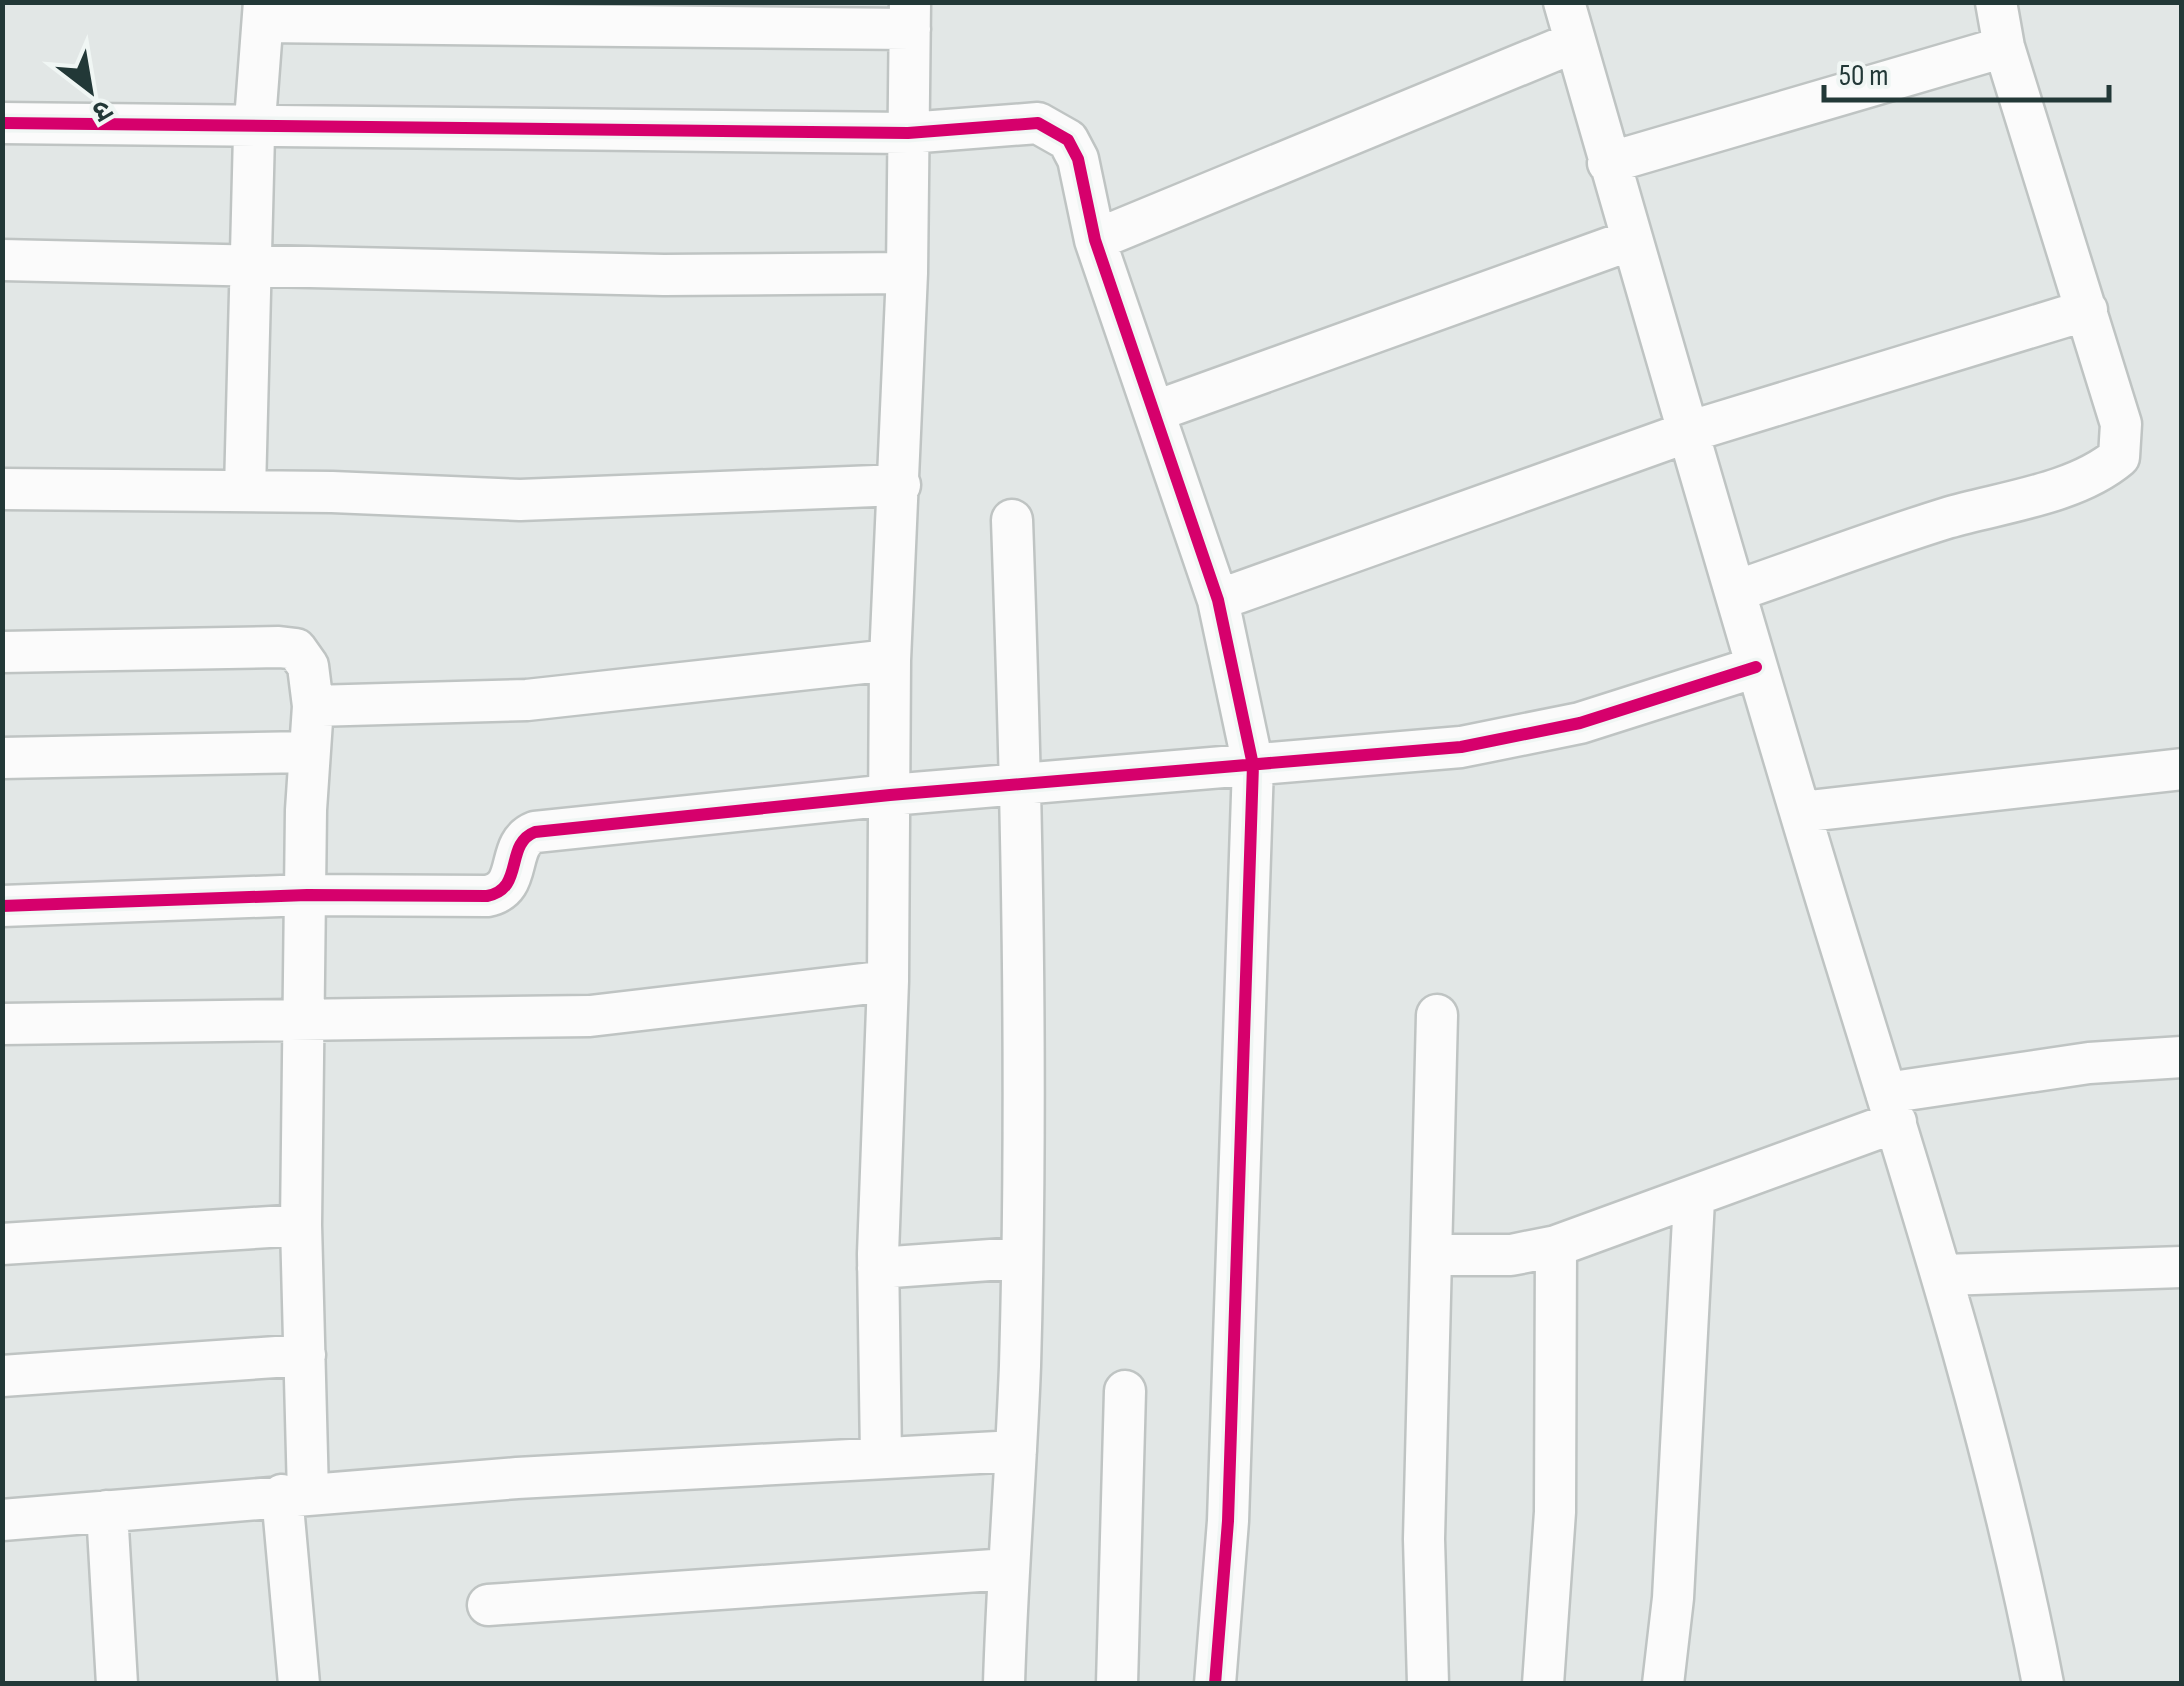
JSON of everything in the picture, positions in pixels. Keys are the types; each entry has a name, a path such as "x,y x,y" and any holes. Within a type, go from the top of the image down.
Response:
{"street":[{"path":"1564,2 1756,668 1944,1275 2011,1528 2043,1684"},
{"path":"1736,591 2104,469 2119,456 2121,424 2004,47 1996,2"},
{"path":"245,491 255,124 263,12 910,16 907,273 890,660 888,981 878,1268 881,1457"},
{"path":"1095,240 1575,42"},
{"path":"1608,163 2004,47"},
{"path":"2,122 908,134 1038,122 1058,130 1078,158 1095,240 1218,600 1253,765 1228,1521 1215,1684"},
{"path":"1156,411 1630,240"},
{"path":"2,260 664,274 907,273"},
{"path":"1218,600 1688,432 2087,310"},
{"path":"2,489 245,491 520,500 900,485"},
{"path":"1004,1684 1016,1451 1020,1258 1022,785 1012,520"},
{"path":"2,652 296,649 308,666 313,706 308,752 303,1021 301,1225 305,1355 295,1494 300,1684"},
{"path":"313,706 527,700 890,660"},
{"path":"2,906 307,895 488,896 500,894 509,884 519,844 535,832 890,795 1526,738 1756,668"},
{"path":"2,758 308,752"},
{"path":"1800,812 2182,769"},
{"path":"2,1024 590,1016 888,981"},
{"path":"1428,1684 1424,1539 1437,1016"},
{"path":"1434,1255 1511,1255 1556,1246 1694,1200 1891,1108 2089,1063 2182,1057"},
{"path":"1662,1684 1674,1579 1694,1200"},
{"path":"2,1244 301,1225"},
{"path":"1543,1684 1555,1512 1556,1246"},
{"path":"878,1268 1020,1258"},
{"path":"1944,1275 2182,1268"},
{"path":"2,1376 305,1355"},
{"path":"1117,1684 1124,1391"},
{"path":"2,1520 295,1494 1016,1451"},
{"path":"107,1511 118,1684"},
{"path":"488,1605 1008,1569"}],"cycle path":[{"path":"2,123 908,133 1038,123 1068,140 1078,159 1095,240 1218,600 1253,765 1228,1521 1215,1684"},
{"path":"2,906 307,895 487,896 506,885 520,846 535,832 890,795 1461,747 1580,723 1756,667"}]}
